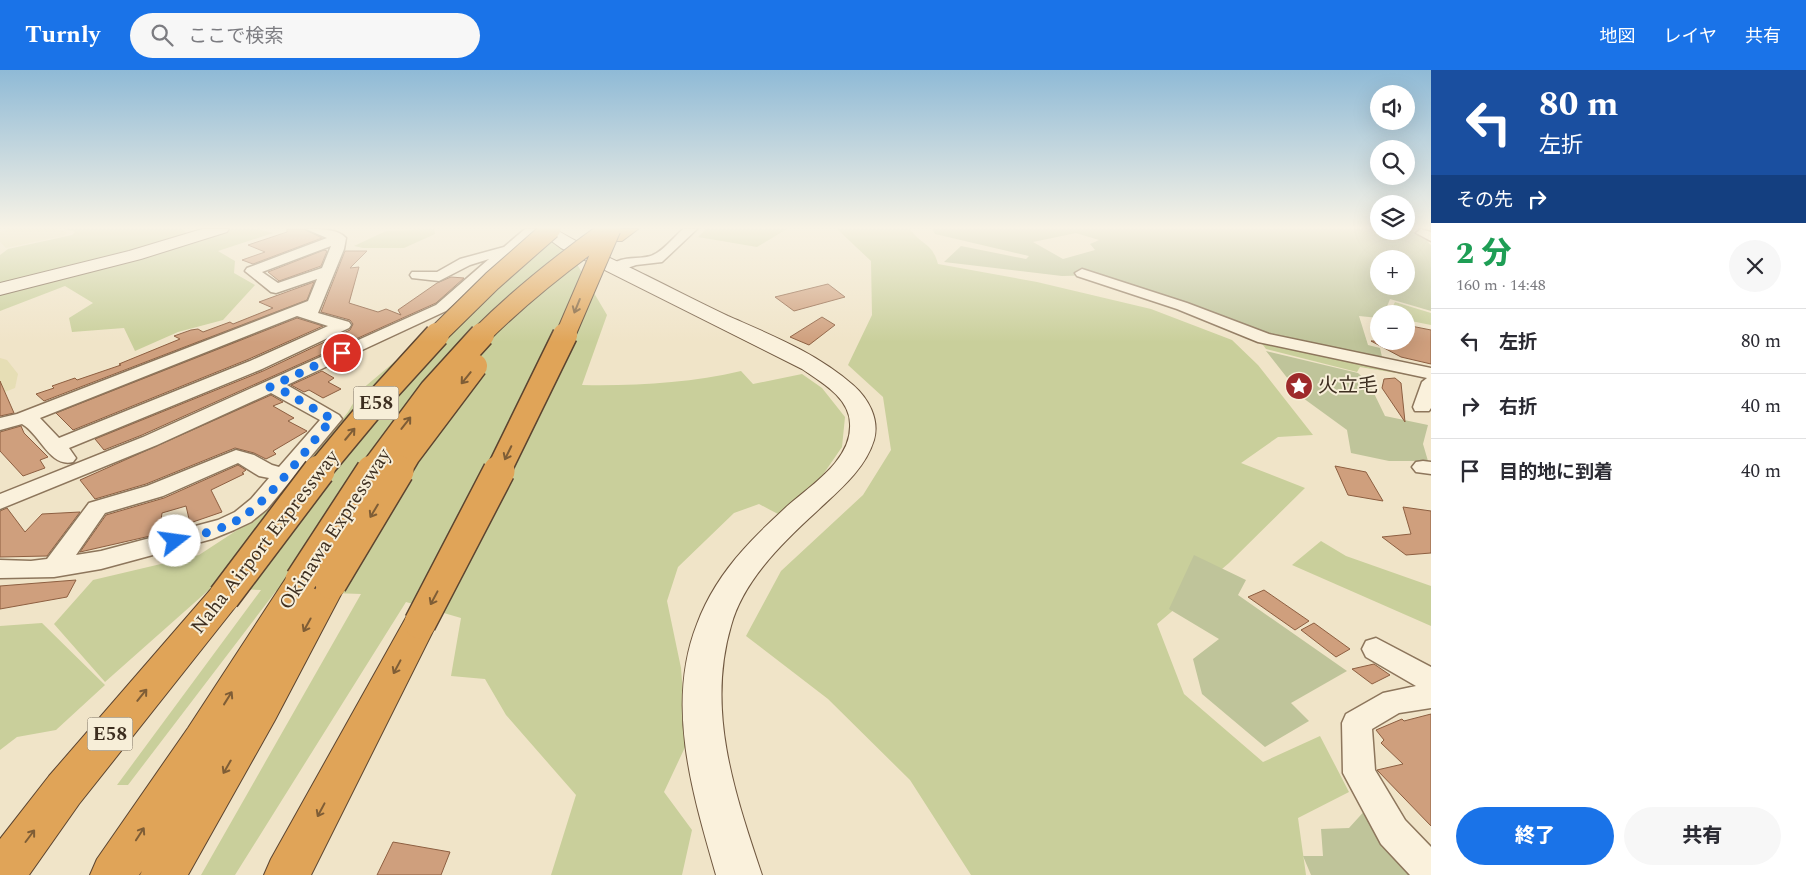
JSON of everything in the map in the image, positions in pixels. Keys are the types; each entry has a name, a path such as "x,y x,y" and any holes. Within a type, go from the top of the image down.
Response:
{"highway":[{"name":"Naha Airport Expressway","path":"1,875 64,790 224,597 316,476 399,375 490,281 507,267"},
{"name":"Okinawa Expressway","path":"113,875 202,740 408,455 488,352 522,314 575,267"},
{"name":"E58","path":"287,875 457,555 558,352 598,267"},
{"name":"Okinawa Expressway","path":"163,875 262,708 316,582"}],"main road":[{"path":"0,289 88,267"},
{"path":"613,267 818,370 845,390 861,414 862,439 856,452 836,478 796,514 747,567 730,590 714,623 705,658 700,699 709,777 739,875"}],"street":[{"path":"260,267 252,271 276,290"},
{"path":"0,424 24,418 306,309 329,267"},
{"path":"417,275 439,277 457,267"},
{"path":"0,502 77,472 270,387 441,308 489,267"},
{"path":"1082,273 1182,306 1264,338 1431,373"},
{"path":"258,297 301,280 325,276"},
{"path":"57,446 256,365 342,325 306,309"},
{"path":"1422,407 1431,382"},
{"path":"0,569 54,568 101,560 204,533 243,517 258,504 332,419 280,389 270,387"},
{"path":"24,418 36,424 57,446 77,472"},
{"path":"54,568 98,508 155,491 236,456 247,459 266,471 284,474"},
{"path":"1376,649 1431,681"},
{"path":"1431,696 1392,702 1357,723 1359,773 1393,832 1431,872"}],"shaded area":[{"path":"0,358 7,360 18,374 15,388 0,394"}],"green space":[{"path":"0,267 66,267 0,283"},
{"path":"97,267 235,267 234,273 255,285 223,320 178,332 135,351 124,328 72,332 69,318 93,303 65,286 0,311 0,291"},
{"path":"516,267 578,267 607,315 582,385 662,383 741,371 753,384 802,374 822,388 845,417 842,447 822,476 778,514 759,504 734,513 678,567 667,601 681,668 687,743 664,792 692,830 682,875 551,875 576,795 506,715 485,679 451,676 461,618 406,602 235,875 201,875 361,594 276,591 128,785 117,785 261,590 211,588 105,682 54,624 93,580 199,555 271,508 348,412 361,390 443,321"},
{"path":"871,267 952,267 1037,282 1151,309 1232,340 1258,365 1313,435 1278,437 1241,463 1305,488 1229,563 1157,624 1184,694 1263,762 1320,736 1349,792 1298,818 1306,875 971,875 910,780 828,699 746,636 781,571 863,495 891,450 883,397 848,365 872,315"},
{"path":"982,267 1370,267 1370,295 1415,295 1415,267 1431,267 1431,311 1390,299 1388,305 1370,305 1370,317 1359,316 1370,350 1380,350 1382,357 1266,335 1243,324 1102,275 1062,276"},
{"path":"1395,302 1405,305 1394,305"},
{"path":"1415,308 1431,313 1431,325 1415,322"},
{"path":"1260,341 1391,369 1414,376 1360,367 1357,372 1266,349"},
{"path":"1266,351 1358,373 1369,383 1385,416 1428,425 1423,444 1428,461 1389,461 1351,453 1347,430 1303,398"},
{"path":"1321,541 1346,556 1431,586 1431,626 1292,565"},
{"path":"1194,555 1246,580 1238,595 1347,671 1291,703 1309,721 1265,747 1202,694 1193,659 1219,639 1169,609"},
{"path":"42,623 105,685 56,730 17,737 0,750 0,626"},
{"path":"1368,807 1427,875 1311,875 1303,856 1323,856 1321,829 1349,828"}],"building":[{"path":"282,267 319,267 279,281 268,272"},
{"path":"339,267 359,267 349,303 378,312 386,309 401,315 398,310 437,283 451,277 464,278 436,303 142,435 104,450 95,439 263,371 350,330 353,324 350,320 321,312"},
{"path":"314,282 307,300 44,401 36,394 75,378 77,380 121,365 119,364 180,339 174,336 198,329 203,332 230,322 233,324 273,308 259,302"},
{"path":"828,284 845,297 794,311 775,297"},
{"path":"822,317 835,325 809,345 790,337"},
{"path":"297,318 323,326 249,359 73,430 56,413"},
{"path":"1415,327 1431,330 1431,364 1401,357 1388,350 1415,350"},
{"path":"322,371 334,378 328,382 341,389 323,398 309,390 304,392 291,385"},
{"path":"1395,378 1401,383 1405,422 1382,388 1384,379"},
{"path":"0,381 14,413 0,416"},
{"path":"271,395 283,402 273,406 294,418 288,421 307,431 273,451 276,454 266,459 254,453 235,448 146,484 95,499 80,480"},
{"path":"21,426 24,433 48,457 40,460 45,468 23,476 0,451 0,432"},
{"path":"238,465 246,470 242,473 244,474 211,490 222,512 190,523 186,506 162,513 159,534 80,552 106,515 164,498"},
{"path":"1335,466 1366,472 1383,501 1348,495"},
{"path":"1403,507 1431,511 1431,553 1406,555 1382,537 1411,534"},
{"path":"7,508 25,532 42,514 80,512 47,556 0,557 0,511"},
{"path":"76,580 67,597 0,609 0,586"},
{"path":"1264,590 1309,621 1295,630 1248,597"},
{"path":"1314,623 1350,649 1336,657 1301,630"},
{"path":"1374,664 1390,675 1372,684 1352,669"},
{"path":"1431,714 1431,826 1377,770 1403,764 1381,743 1384,740 1376,730 1402,719 1404,721"},
{"path":"393,842 450,852 441,875 377,875"}],"place":[{"name":"火立毛","path":"1299,386"}],"route":[{"path":"175,541 226,525 243,517 258,504 332,419 280,389 270,387 342,353"}]}
